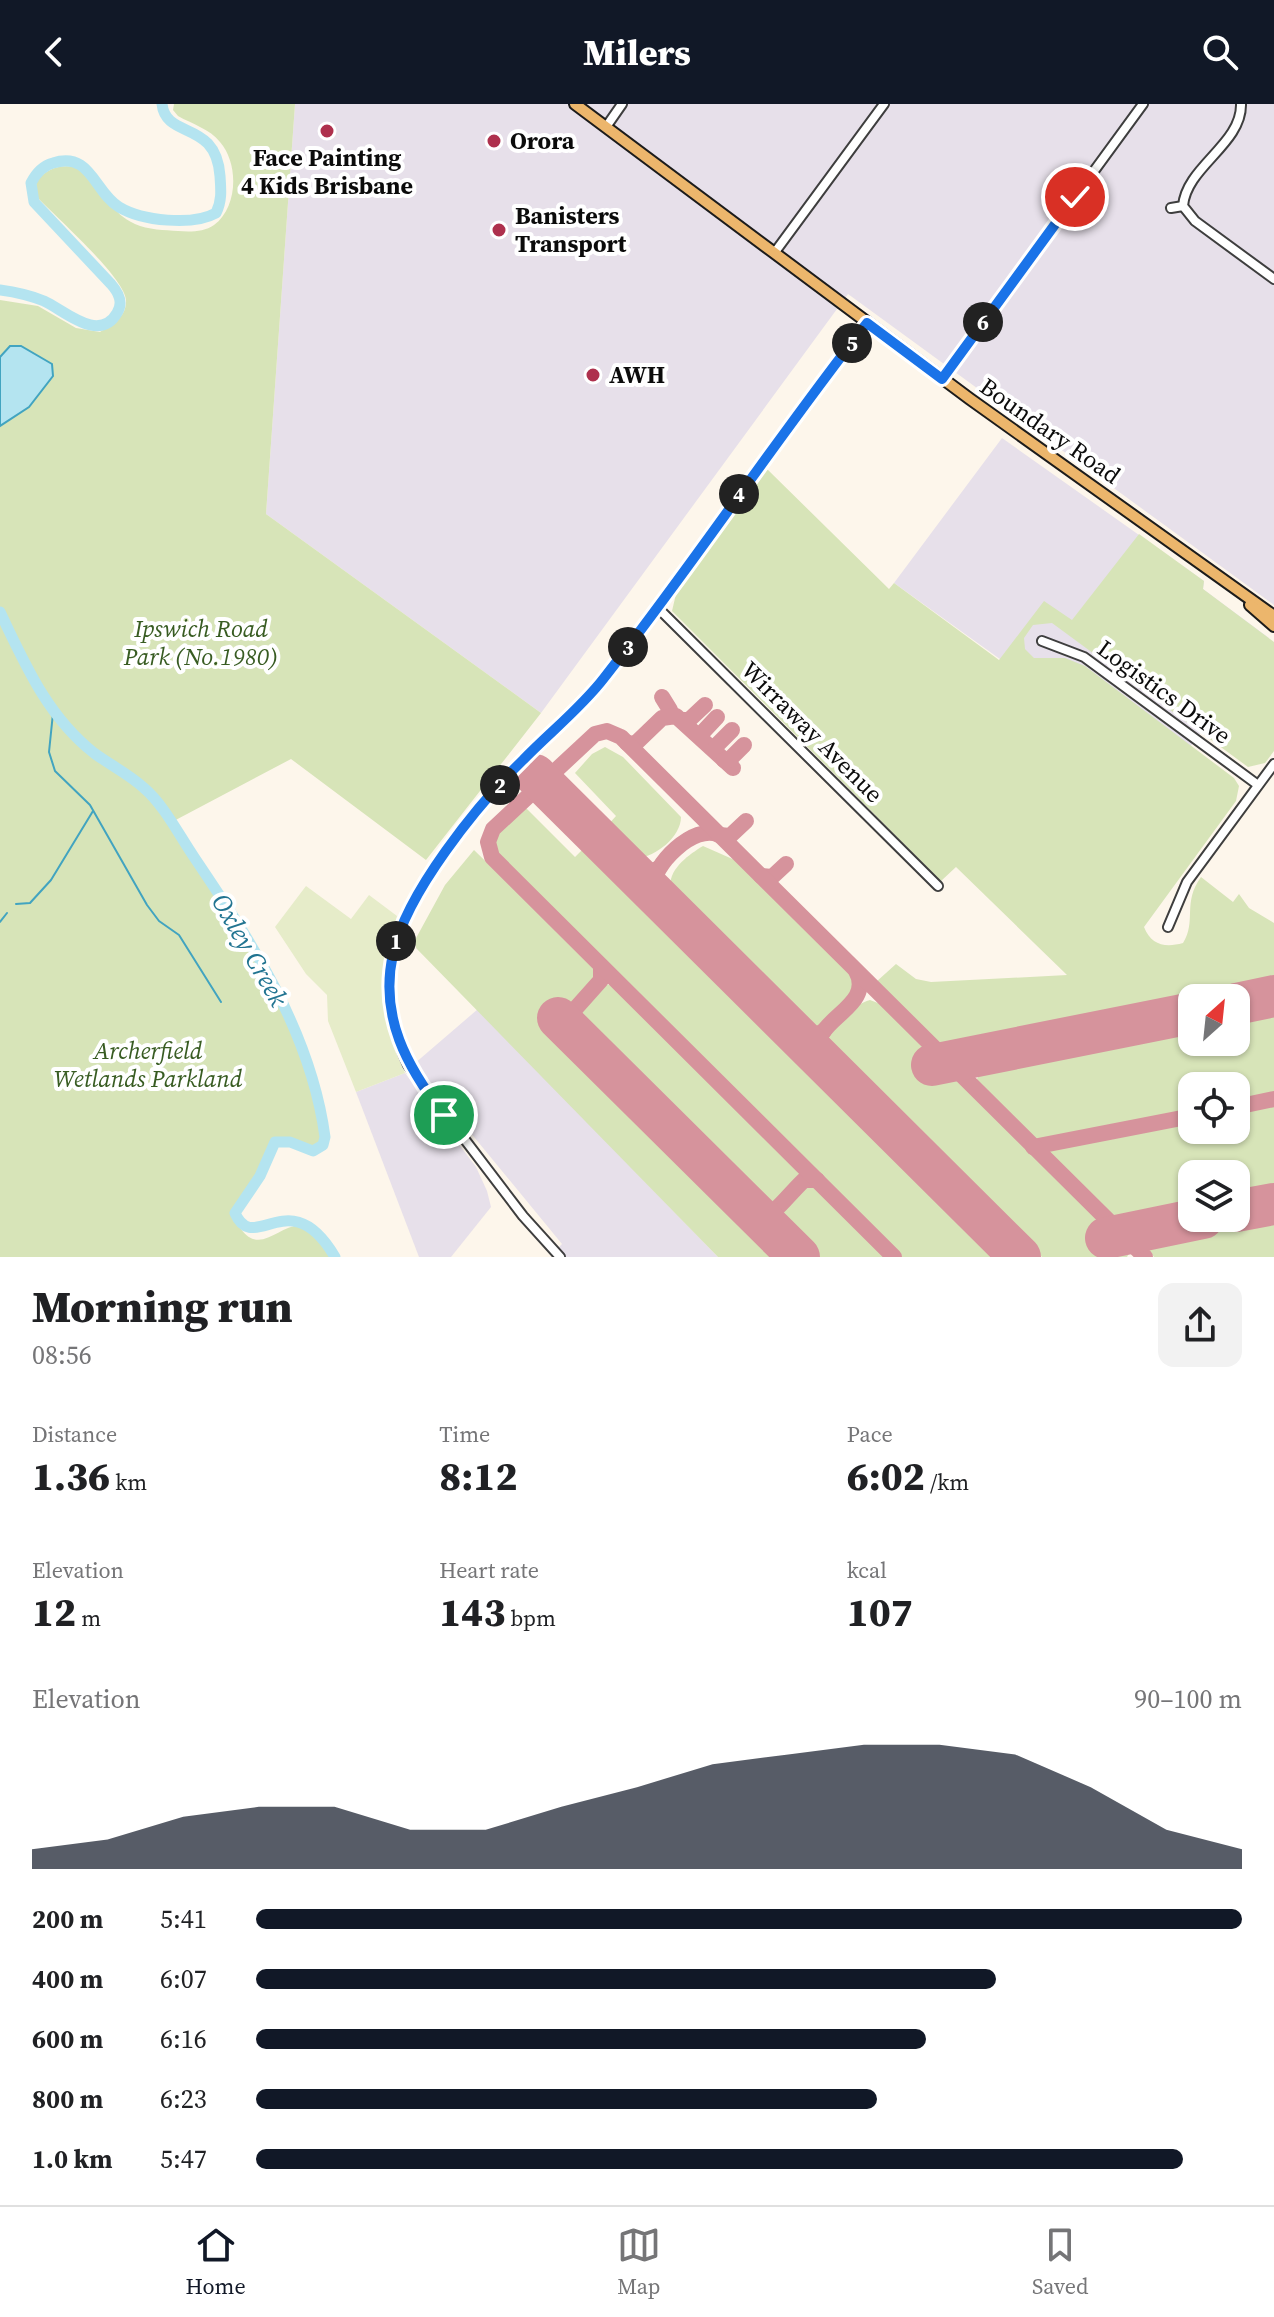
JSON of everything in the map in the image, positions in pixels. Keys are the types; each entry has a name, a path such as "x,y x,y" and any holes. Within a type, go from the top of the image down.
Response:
{"main road":[{"name":"Boundary Road","path":"575,104 942,379 1274,616"},
{"name":"Boundary Road","path":"1234,590 1274,626"}],"street":[{"path":"606,127 622,104"},
{"path":"775,252 884,104"},
{"path":"942,379 1143,104"},
{"path":"1183,206 1189,188 1238,121 1241,104"},
{"path":"1171,208 1183,206"},
{"path":"1183,206 1195,221 1274,279"},
{"path":"560,1257 523,1216 408,1065 392,1018 393,956 414,900 463,832 516,767 592,693 867,323"},
{"name":"Wirraway Avenue","path":"657,607 938,886"},
{"name":"Logistics Drive","path":"1042,641 1084,657 1258,785"},
{"path":"1168,927 1187,882 1274,764"}],"shaded area":[{"path":"295,104 1274,104 1274,605 848,294 541,713 266,514"},
{"path":"1002,438 1204,581 1203,589 1269,638 1167,779 894,583"},
{"path":"478,1009 718,1257 566,1257 557,1249 562,1244 414,1064"},
{"path":"405,1073 476,1167 491,1207 451,1257 419,1257 356,1092"}],"green space":[{"path":"174,104 295,104 266,514 541,713 426,860 291,759 170,823 237,923 275,991 306,1064 324,1127 324,1138 319,1149 286,1142 275,1143 253,1188 238,1205 238,1223 249,1237 256,1240 287,1228 304,1226 322,1238 335,1257 0,1257 0,300 38,306 76,328 100,332 118,320 124,311 126,300 114,277 37,197 36,182 54,168 69,166 83,171 120,214 140,226 197,231 214,225 222,217 228,208 233,185 233,173 226,151 211,134 178,116 173,110"},
{"path":"767,469 889,589 894,583 999,660 1044,601 1072,620 1139,534 1204,581 1203,589 1274,642 1274,751 1265,763 1248,767 1052,623 1033,625 1024,638 1025,649 1034,658 1065,658 1085,666 1234,778 1239,786 1236,801 1144,927 1159,944 1183,943 1189,927 1192,895 1201,877 1233,902 1239,894 1249,908 1274,923 1274,1257 1154,1257 1149,1251 1154,1243 1193,1235 1192,1232 1250,1232 1250,1160 1178,1160 1178,1208 1118,1220 976,1081 981,1071 1018,1063 1012,1034 941,1046 876,982 896,964 916,979 931,982 1067,975 956,867 941,881 672,611 676,594"},
{"path":"605,747 623,757 681,817 677,832 666,845 645,857 638,858 607,826 616,816 575,773 592,754"},
{"path":"524,806 575,857 585,847 999,1257 901,1257 498,858 494,843 496,835 505,822"},
{"path":"703,846 737,861 853,977 852,994 819,1028 811,1029 671,890 675,870"},
{"path":"474,850 597,970 594,981 547,1028 609,1089 620,1092 786,1257 718,1257 416,948 415,940 445,885"},
{"path":"306,886 351,919 369,895 397,916 387,958 384,995 390,1032 405,1073 356,1092 328,1021 327,995 306,974 275,927"},
{"path":"606,984 613,986 801,1171 800,1178 771,1208 761,1207 632,1078 629,1068 580,1018 581,1007"},
{"path":"870,1000 883,1005 927,1050 934,1081 955,1077 1102,1223 1108,1252 1128,1248 1131,1250 1127,1257 1042,1257 826,1043 832,1030 844,1017"},
{"path":"812,1184 887,1257 812,1257 776,1218 805,1185"}],"water":[{"path":"10,346 21,346 52,364 53,376 29,407 0,426 0,357"}],"waterway":[{"name":"Oxley Creek","path":"0,290 44,301 91,325 110,322 119,309 119,297 114,287 34,202 31,183 40,170 49,164 76,163 119,207 141,216 181,221 216,213 221,191 217,158 201,138 172,122 165,115 162,104"},
{"name":"Oxley Creek","path":"0,612 39,688 63,723 94,753 144,788 165,812 237,922 276,990 307,1061 325,1137 323,1145 313,1151 290,1142 275,1142 260,1176 235,1213 243,1224 252,1228 289,1221 303,1224 319,1235 335,1257"},
{"path":"53,713 49,752 55,771 90,805 147,905 159,921 179,935 221,1002"},
{"path":"16,904 30,903 51,880 93,811"},
{"path":"0,922 7,913"}],"taxiway":[{"path":"662,697 670,710 667,716"},
{"path":"683,720 689,720 705,705"},
{"path":"627,743 635,744 662,718 676,716 733,768"},
{"path":"702,738 702,733 717,717"},
{"path":"716,751 716,746 732,730"},
{"path":"894,1257 492,857 488,842 493,829 595,734 607,731 621,737 1145,1257"},
{"path":"724,760 729,760 744,745"},
{"path":"532,790 547,790 587,827"},
{"path":"719,835 730,836 746,821"},
{"path":"700,939 661,901 654,887 655,878 666,858 687,840 709,833 719,835"},
{"path":"594,834 631,868 640,872 659,868"},
{"path":"761,876 772,877 786,864"},
{"path":"590,1050 570,1028 568,1017 601,980 601,966"},
{"path":"856,971 860,984 857,995 822,1034 818,1045 825,1063 865,1103"},
{"path":"752,991 794,1031 804,1035 824,1031"},
{"path":"1250,1104 1274,1099"},
{"path":"1033,1147 1178,1119"},
{"path":"733,1191 764,1213 777,1208 804,1180 817,1180"},
{"path":"774,1211 772,1228 794,1252"}],"runway":[{"path":"535,775 1020,1257"},
{"path":"1250,1001 1274,996"},
{"path":"932,1065 1178,1016"},
{"path":"558,1018 799,1257"},
{"path":"1250,1208 1274,1204"},
{"path":"1106,1238 1178,1223"}],"place":[{"name":"Face Painting 4 Kids Brisbane","path":"327,131"},
{"name":"Orora","path":"494,141"},
{"name":"Banisters Transport","path":"499,230"},
{"name":"AWH","path":"593,375"}],"route":[{"path":"444,1115 408,1065 392,1018 390,972 393,956 402,923 421,889 522,760 604,679 867,323 942,379 1075,197"}],"park label":[{"name":"Ipswich Road Park (No.1980)","path":"201,643"},
{"name":"Archerfield Wetlands Parkland","path":"148,1065"}]}
